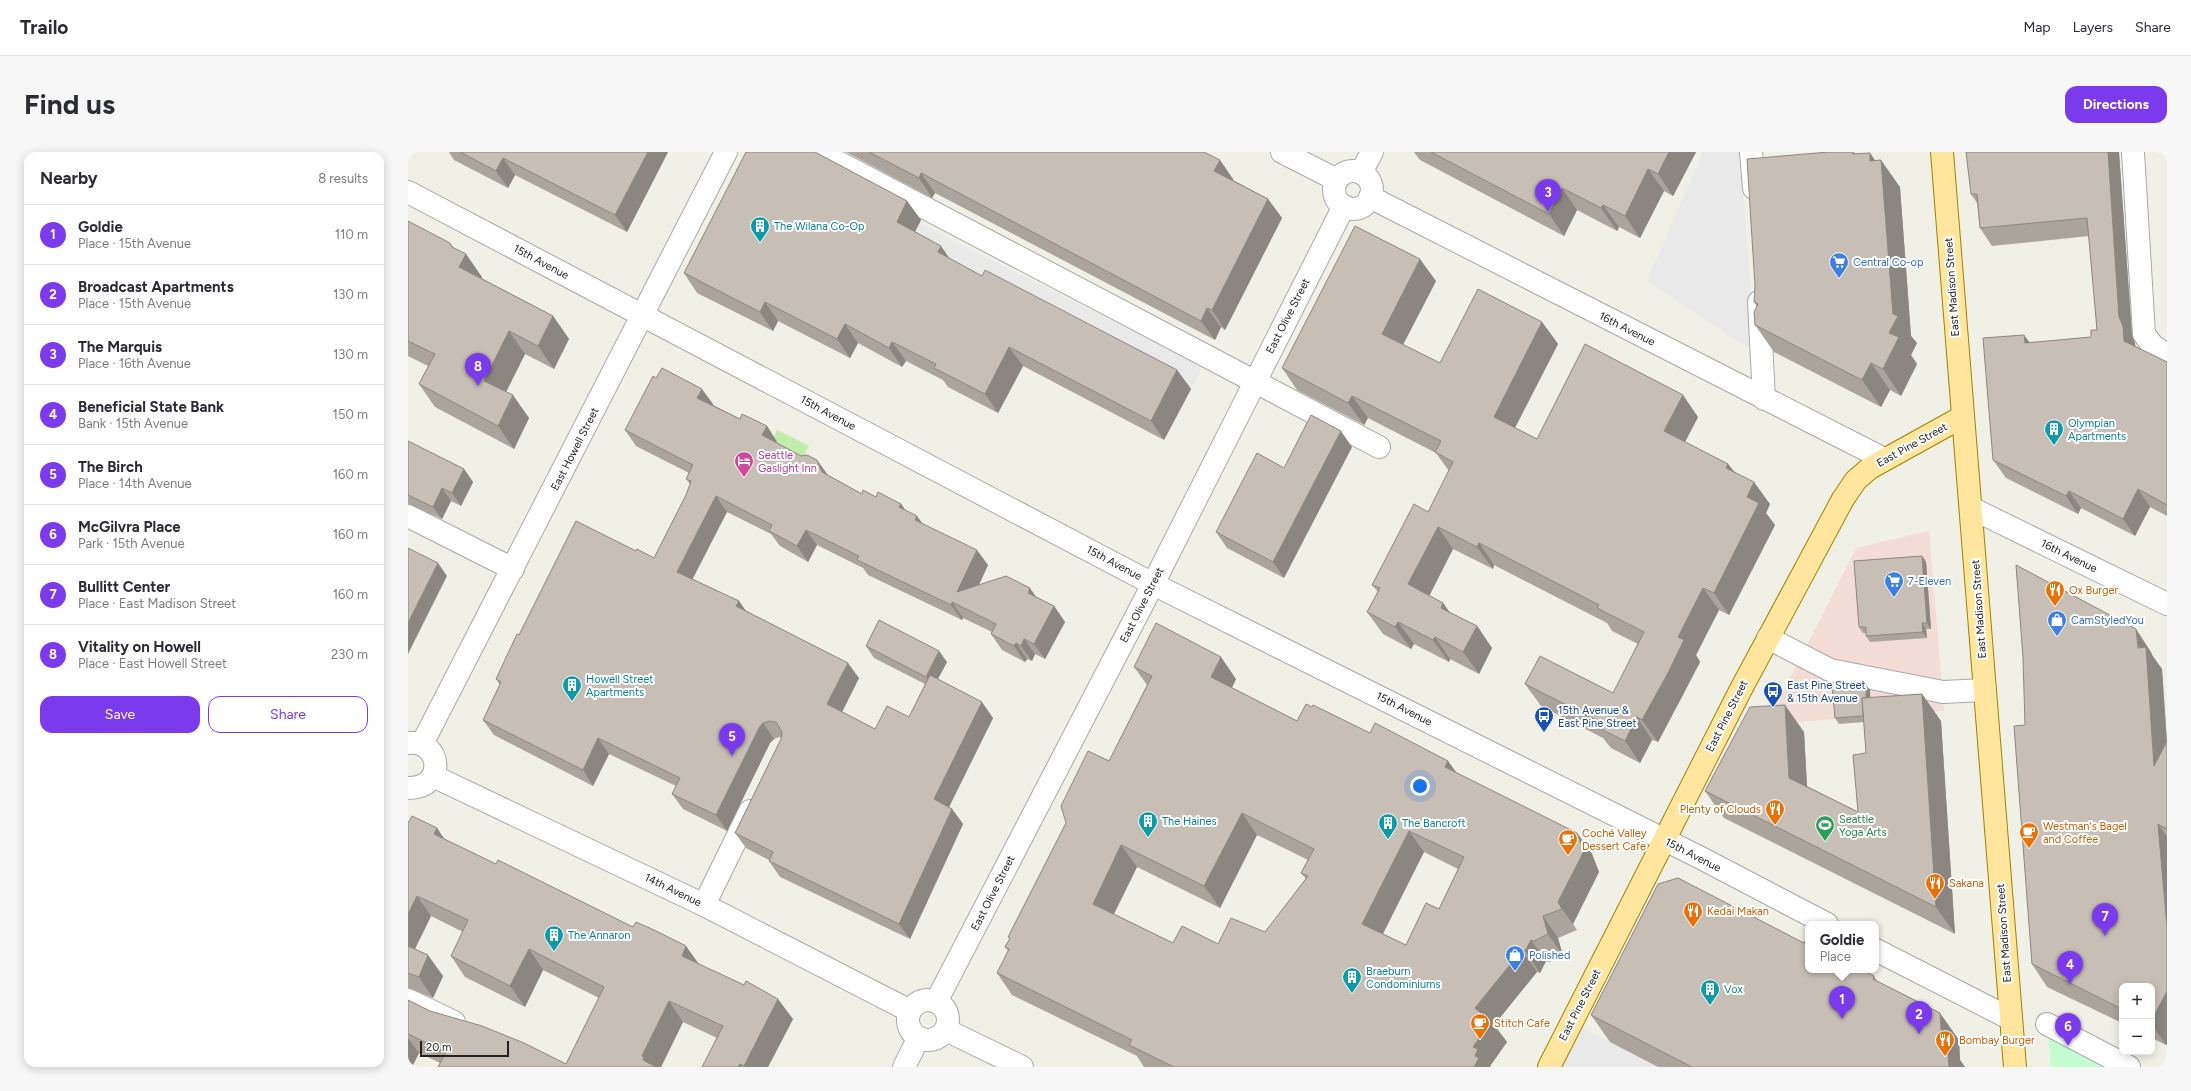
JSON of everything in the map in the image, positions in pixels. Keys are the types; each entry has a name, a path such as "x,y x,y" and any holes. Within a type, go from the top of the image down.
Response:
{"main road":[{"name":"East Madison Street","path":"1942,152 2015,1067"},
{"name":"East Pine Street","path":"1549,1067 1768,638 1843,499 1856,480 1884,459 1962,417"}],"street":[{"name":"East Howell Street","path":"415,743 513,569 726,152"},
{"path":"819,152 1379,447"},
{"path":"1282,152 1337,180"},
{"path":"1361,173 1372,152"},
{"path":"1751,152 1754,207"},
{"path":"2133,152 2144,334 2153,346 2167,355"},
{"path":"1351,171 1361,173 1368,178 1371,183 1370,198 1359,208 1344,206 1334,195 1334,188 1337,180 1344,173 1351,171"},
{"name":"15th Avenue","path":"408,192 1153,584 1664,840 1821,921"},
{"name":"16th Avenue","path":"1370,198 1884,459"},
{"name":"East Olive Street","path":"936,1002 1153,584 1254,381 1344,206"},
{"path":"1758,285 1764,399"},
{"name":"16th Avenue","path":"1971,508 2167,608"},
{"path":"408,516 513,569"},
{"path":"1768,638 1830,670 1943,692 1985,690"},
{"path":"408,788 422,786 433,776 436,769 433,755 415,743"},
{"name":"14th Avenue","path":"433,776 704,905 910,1011"},
{"path":"704,905 760,791"},
{"path":"1879,952 2010,1019"},
{"path":"408,1000 450,1020 475,1028"},
{"path":"927,1000 936,1002 945,1009 948,1015 946,1030 943,1034 932,1041 918,1039 909,1029 907,1016 915,1004 921,1001 927,1000"},
{"path":"2047,1024 2129,1067"},
{"path":"946,1030 1022,1067"},
{"path":"904,1067 918,1039"}],"shaded area":[{"path":"1703,152 1740,152 1756,353 1647,281"},
{"path":"919,223 1202,367 1191,389 909,244"},
{"path":"1929,531 1944,711 1767,724 1856,548"},
{"path":"1572,1022 1657,1067 1549,1067"}],"green space":[{"path":"777,430 809,446 795,473 773,439"},
{"path":"2047,1024 2129,1067 2051,1067"}],"building":[{"path":"460,152 648,152 615,215 503,158 496,171"},
{"path":"746,152 815,152 907,201 897,222 941,246 938,252 982,276 985,270 1177,370 1151,421 1009,347 985,394 934,368 936,364 892,342 889,348 845,324 837,339 765,302 760,312 684,273"},
{"path":"869,152 1204,152 1220,160 1214,171 1268,199 1212,310 1207,308 1201,321 921,173 919,178"},
{"path":"1431,152 1669,152 1658,174 1648,169 1625,216 1603,205 1601,208 1562,188 1549,214"},
{"name":"Central Co-op","path":"1829,152 1853,152 1853,154 1870,153 1870,161 1881,160 1893,314 1898,316 1889,333 1899,337 1883,369 1871,363 1862,380 1755,325 1754,312 1758,304 1754,302 1755,286 1747,159"},
{"path":"1966,152 2108,152 2119,317 2123,326 2124,341 2167,362 2167,505 2138,489 2123,519 2069,491 2066,496 1993,460 1983,338 2024,335 2025,343 2091,337 2091,330 2097,330 2087,218 1980,228 1977,194 1971,194"},
{"path":"408,221 450,243 452,247 466,254 459,267 553,316 538,346 509,331 484,381 513,395 498,426 419,384 435,354 408,341"},
{"path":"1355,226 1420,259 1382,334 1440,363 1478,289 1542,322 1494,417 1537,439 1585,344 1683,395 1664,431 1728,464 1726,468 1754,482 1747,497 1759,503 1714,593 1703,588 1678,637 1684,640 1667,675 1642,720 1637,717 1625,741 1595,726 1598,721 1525,684 1540,656 1613,693 1644,632 1597,608 1599,605 1479,543 1477,547 1438,527 1408,584 1443,603 1441,608 1477,626 1463,652 1435,637 1433,640 1398,622 1395,627 1367,612 1380,588 1372,585 1414,504 1428,512 1453,462 1435,452 1441,441 1352,396 1348,403 1282,368"},
{"path":"662,368 702,389 697,398 740,419 742,414 767,426 762,435 801,456 807,455 817,460 822,472 862,494 863,490 876,497 878,492 901,504 899,507 917,516 915,520 977,550 957,592 1006,576 1030,588 1028,593 1054,606 1034,644 1024,639 1021,646 1016,643 1014,646 991,634 996,624 952,602 951,605 857,560 859,556 806,530 797,546 769,531 772,525 716,496 677,572 739,601 736,606 848,663 827,704 875,729 887,706 909,717 930,675 982,702 934,799 952,809 899,924 769,861 773,852 735,833 781,739 782,732 776,722 769,721 763,723 759,728 716,815 672,794 680,778 598,738 583,770 483,720 501,682 496,679 517,634 519,635 576,521 636,551 637,549 654,558 686,495 691,481 686,479 693,465 625,430 653,376 656,378"},
{"path":"1311,415 1341,431 1273,562 1216,532 1257,453 1284,468"},
{"path":"408,441 464,469 452,493 442,488 433,507 408,495"},
{"path":"408,548 438,563 408,623"},
{"name":"7-Eleven","path":"1922,556 1927,623 1922,623 1923,632 1866,636 1866,627 1859,627 1854,561"},
{"path":"2016,565 2136,629 2138,648 2146,647 2154,766 2167,741 2167,829 2158,824 2167,928 2167,991 2155,1014 2155,983 2119,983 2119,1008 2032,964 2014,726 2025,725 2023,658"},
{"path":"879,620 939,651 926,677 866,646"},
{"path":"1156,623 1221,657 1211,677 1297,721 1306,704 1312,707 1313,705 1370,733 1375,723 1448,761 1445,767 1577,833 1584,851 1558,902 1562,909 1543,916 1548,934 1534,941 1531,940 1525,951 1522,950 1475,1008 1491,1021 1473,1047 1478,1049 1475,1056 1479,1058 1474,1067 1174,1067 1129,1045 1132,1040 997,973 1009,949 1005,947 1010,938 1008,937 1066,823 1061,806 1088,751 1109,761 1152,676 1134,667","holes":["1242,813 1314,849 1301,873 1308,876 1265,932 1231,918 1218,944 1182,926 1173,943 1093,904 1121,845 1204,886","1409,831 1464,857 1439,909 1426,903 1406,945 1362,924"]},
{"path":"1858,683 1866,685 1866,698 1862,698 1863,716 1835,718 1832,685"},
{"path":"1922,694 1936,907 1705,791 1750,707 1785,705 1789,778 1858,812 1853,755 1866,753 1862,698"},
{"path":"412,816 437,828 434,834 496,864 498,860 633,927 636,922 686,946 682,956 744,985 746,981 778,999 744,1066 740,1064 738,1067 702,1067 723,1026 669,1001 642,1056 644,1057 643,1060 656,1067 438,1067 446,1052 408,1034 408,1000 430,1011 482,1026 524,1043 566,1064 604,987 529,949 510,986 451,956 468,920 417,896 408,914 408,823"},
{"path":"1678,878 1804,943 1805,941 1805,973 1868,973 1874,976 1873,979 1940,1013 1942,1041 1947,1041 1949,1067 1692,1067 1591,1015 1658,884"},
{"path":"408,946 428,955 419,977 408,973"}],"place":[{"name":"The Marquis","path":"1548,212"},
{"name":"The Wilana Co-Op","path":"760,243"},
{"name":"Central Co-op","path":"1839,279"},
{"name":"Vitality on Howell","path":"478,386"},
{"name":"Olympian Apartments","path":"2054,446"},
{"name":"Seattle Gaslight Inn","path":"744,478"},
{"name":"7-Eleven","path":"1894,598"},
{"name":"Ox Burger","path":"2055,607"},
{"name":"CamStyledYou","path":"2057,637"},
{"name":"Howell Street Apartments","path":"572,702"},
{"name":"East Pine Street & 15th Avenue","path":"1773,708"},
{"name":"15th Avenue & East Pine Street","path":"1544,733"},
{"name":"The Birch","path":"732,756"},
{"name":"Plenty of Clouds","path":"1775,826"},
{"name":"The Haines","path":"1148,838"},
{"name":"The Bancroft","path":"1388,840"},
{"name":"Seattle Yoga Arts","path":"1825,842"},
{"name":"Westman's Bagel and Coffee","path":"2029,849"},
{"name":"Coché Valley Dessert Cafe","path":"1568,856"},
{"name":"Sakana","path":"1935,900"},
{"name":"Kedai Makan","path":"1693,928"},
{"name":"Bullitt Center","path":"2105,936"},
{"name":"The Annaron","path":"554,952"},
{"name":"Polished","path":"1515,972"},
{"name":"Beneficial State Bank","path":"2070,984"},
{"name":"Braeburn Condominiums","path":"1352,994"},
{"name":"Vox","path":"1710,1006"},
{"name":"Goldie","path":"1842,1019"},
{"name":"Broadcast Apartments","path":"1919,1034"},
{"name":"Stitch Cafe","path":"1480,1040"},
{"name":"McGilvra Place","path":"2068,1046"},
{"name":"Bombay Burger","path":"1945,1057"}]}
